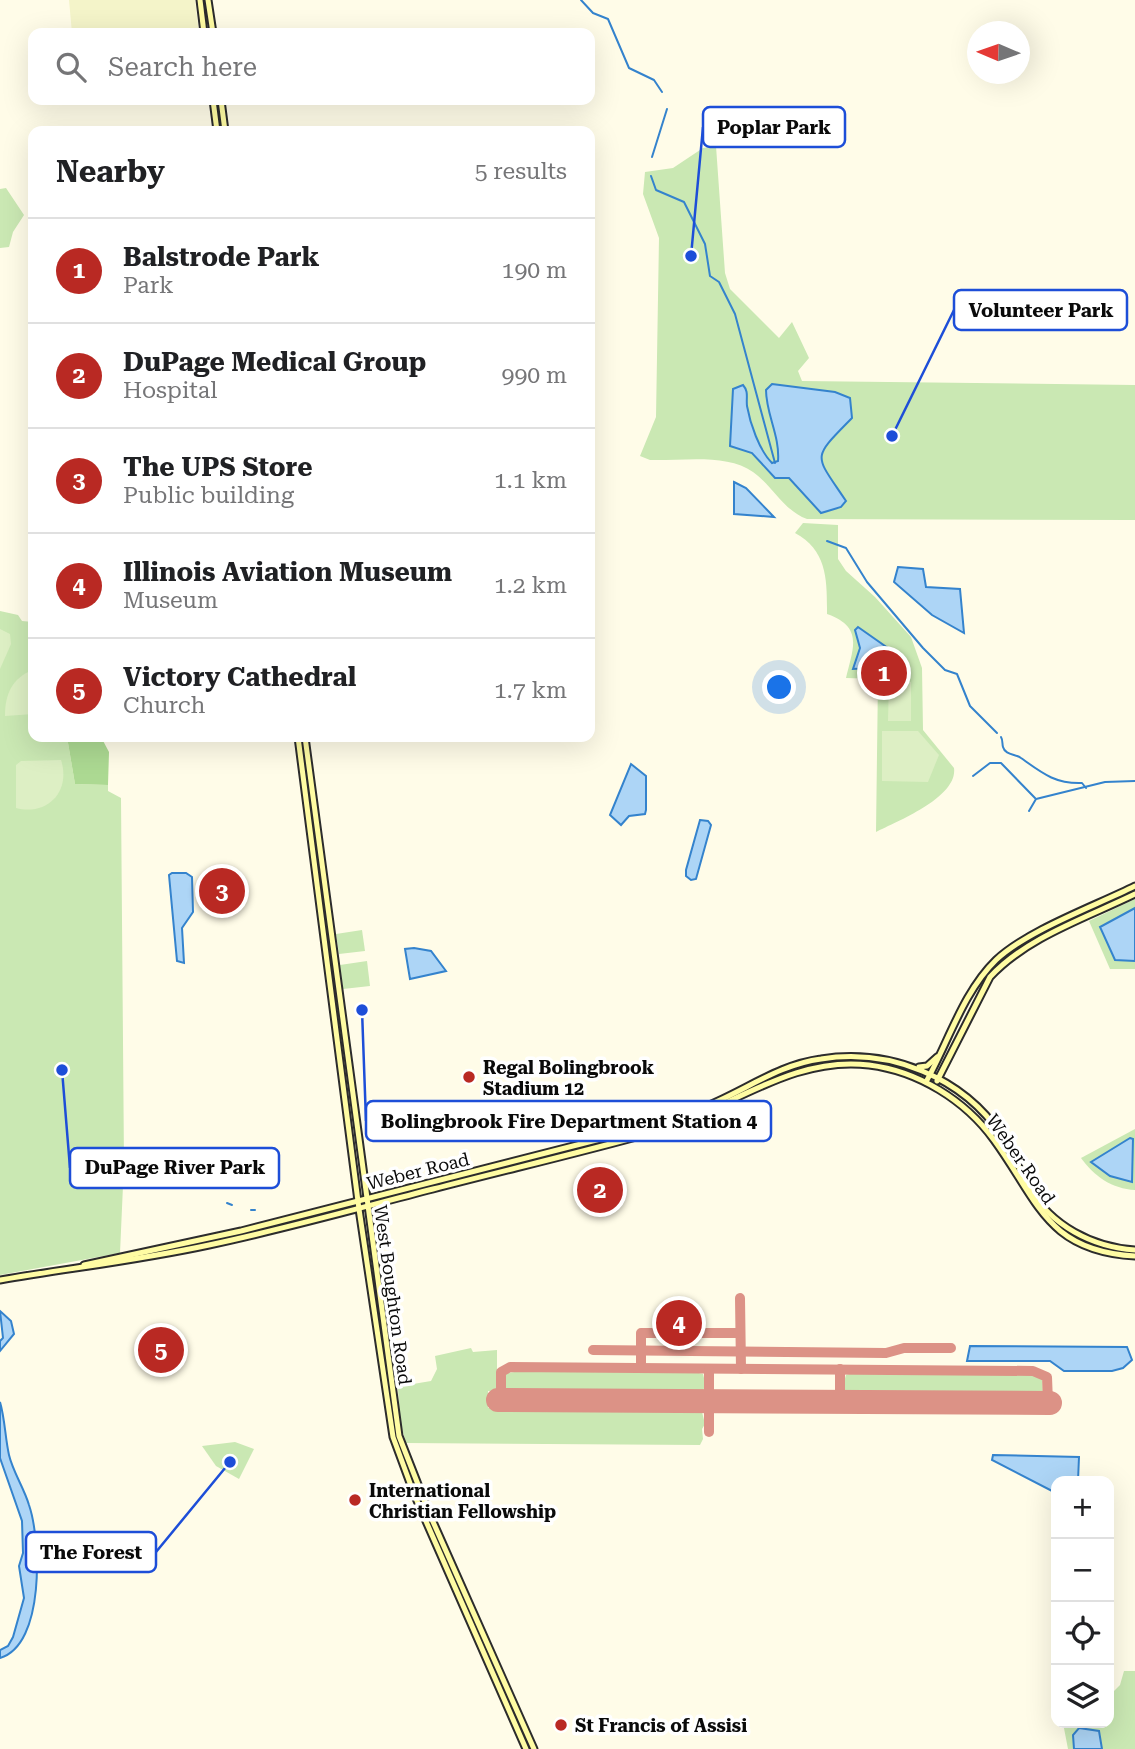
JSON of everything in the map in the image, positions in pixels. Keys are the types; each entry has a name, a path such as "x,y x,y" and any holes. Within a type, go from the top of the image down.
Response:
{"main road":[{"path":"201,0 204,28"},
{"path":"208,0 211,28"},
{"path":"214,105 216,126"},
{"path":"222,105 224,126"},
{"name":"West Boughton Road","path":"299,742 359,1209 393,1437 410,1483 526,1749"},
{"name":"West Boughton Road","path":"306,742 399,1436 430,1515 534,1749"},
{"path":"926,1082 977,986 995,961 1024,940 1135,886"},
{"path":"934,1087 990,977 1000,967 1028,946 1135,894"},
{"path":"913,1067 927,1066 943,1049"},
{"name":"Weber Road","path":"78,1266 98,1259 241,1231 659,1124 719,1101 779,1070 807,1061 854,1056 884,1059 913,1067 938,1079 985,1115 1004,1138 1035,1197 1059,1222 1100,1244 1135,1250"},
{"name":"Weber Road","path":"0,1280 207,1246 367,1208 675,1126 722,1107 787,1075 835,1064 872,1065 904,1073 934,1087 962,1106 982,1125 1034,1205 1053,1224 1074,1240 1098,1251 1135,1256"},
{"path":"439,1187 461,1175"}],"green space":[{"path":"69,0 195,0 198,28 72,28"},
{"path":"716,146 725,273 730,289 779,338 792,322 809,358 798,371 802,381 1135,385 1135,520 807,519 792,510 760,478 742,466 717,460 650,460 640,456 656,417 659,238 643,194 645,172 673,168 703,148"},
{"path":"6,188 24,215 13,232 9,247 0,248 0,189"},
{"path":"803,523 838,525 838,559 846,571 875,597 911,637 922,668 923,730 954,768 953,779 937,798 911,815 876,832 878,679 846,678 853,648 851,632 839,619 827,614 826,579 820,558 806,540 795,533"},
{"path":"0,611 18,615 22,621 28,622 28,742 68,742 75,784 108,785 108,791 121,798 124,1163 120,1253 0,1275"},
{"path":"0,629 10,634 11,644 0,669"},
{"path":"28,672 28,714 5,716 8,694 15,682"},
{"path":"889,682 911,682 911,721 888,721"},
{"path":"882,731 918,731 939,755 928,782 882,781"},
{"path":"68,742 104,742 109,752 108,785 75,784"},
{"path":"61,760 63,782 54,799 38,808 16,808 16,765 21,761"},
{"path":"1135,899 1135,969 1110,969 1089,921"},
{"path":"362,930 365,951 339,954 336,934"},
{"path":"367,961 370,986 343,989 340,965"},
{"path":"1135,1129 1135,1190 1104,1180 1081,1158"},
{"path":"471,1348 473,1352 497,1350 497,1391 488,1391 488,1408 701,1408 705,1424 702,1429 703,1439 700,1445 406,1443 400,1422 398,1389 401,1386 431,1381 437,1369 435,1356"},
{"path":"532,1370 695,1372 703,1374 705,1382 703,1394 507,1392 504,1383 506,1373"},
{"path":"997,1372 1042,1376 1043,1395 845,1395 843,1385 846,1375 853,1373"},
{"path":"235,1442 254,1449 239,1479 216,1466 202,1446"},
{"path":"1124,1671 1135,1671 1135,1749 1068,1749 1064,1728 1114,1728 1114,1691 1120,1685"}],"water":[{"path":"772,384 835,392 850,398 852,418 829,442 822,457 823,465 846,501 841,507 821,513 789,478 775,478 752,453 730,446 733,389 743,385 747,392 750,420 759,444 772,463 778,461 766,390"},
{"path":"734,482 746,488 774,517 734,514"},
{"path":"898,567 923,569 926,587 960,589 964,633 932,615 894,582"},
{"path":"858,627 902,658 907,666 853,669 860,648 855,630"},
{"path":"631,764 646,776 646,810 645,814 629,816 621,825 610,815"},
{"path":"700,820 708,821 711,825 696,879 691,880 686,876 686,870"},
{"path":"186,873 192,877 193,912 182,928 184,963 177,961 169,875"},
{"path":"1135,908 1135,961 1115,960 1100,927"},
{"path":"405,949 431,951 446,971 410,979"},
{"path":"1130,1138 1133,1139 1132,1182 1110,1176 1091,1162"},
{"path":"0,1311 11,1321 14,1334 0,1351 0,1341 3,1338"},
{"path":"970,1346 1127,1347 1132,1360 1123,1368 1112,1371 1064,1371 1050,1361 967,1361"},
{"path":"0,1402 9,1455 33,1521 37,1565 32,1613 25,1634 15,1649 0,1658 0,1650 8,1646 13,1637 24,1598 19,1566 23,1553 22,1521 0,1458"},
{"path":"993,1455 1079,1457 1078,1476 1051,1476 1051,1490 992,1460"},
{"path":"1079,1728 1099,1731 1102,1749 1074,1749 1073,1735"}],"waterway":[{"path":"581,0 593,13 608,19 629,68 654,80 662,92"},
{"path":"652,157 667,109"},
{"path":"651,176 656,190 684,202 705,244 710,276 719,282 735,314 775,463"},
{"path":"827,541 846,548 867,582 923,648 945,670 957,674 970,706 997,733"},
{"path":"1001,737 1004,750 1008,753 1049,776 1064,782 1082,783 1086,788"},
{"path":"973,776 990,763 1001,763 1035,798"},
{"path":"1029,811 1036,799 1105,782 1135,781"},
{"path":"227,1203 232,1205"}],"taxiway":[{"path":"740,1298 741,1369"},
{"path":"641,1368 641,1333 740,1333"},
{"path":"593,1350 886,1353 904,1348 951,1348"},
{"path":"501,1400 501,1372 510,1367 1033,1371 1047,1377 1048,1403"},
{"path":"709,1369 709,1432"},
{"path":"840,1369 840,1402"}],"runway":[{"path":"498,1400 1050,1403"}],"place":[{"name":"Poplar Park","path":"691,256"},
{"name":"Volunteer Park","path":"892,436"},
{"name":"Balstrode Park","path":"884,673"},
{"name":"The UPS Store","path":"222,891"},
{"name":"Bolingbrook Fire Department Station 4","path":"362,1010"},
{"name":"DuPage River Park","path":"62,1070"},
{"name":"Regal Bolingbrook Stadium 12","path":"469,1077"},
{"name":"DuPage Medical Group","path":"600,1190"},
{"name":"Illinois Aviation Museum","path":"679,1323"},
{"name":"Victory Cathedral","path":"161,1350"},
{"name":"The Forest","path":"230,1462"},
{"name":"International Christian Fellowship","path":"355,1500"},
{"name":"St Francis of Assisi","path":"561,1725"}]}
